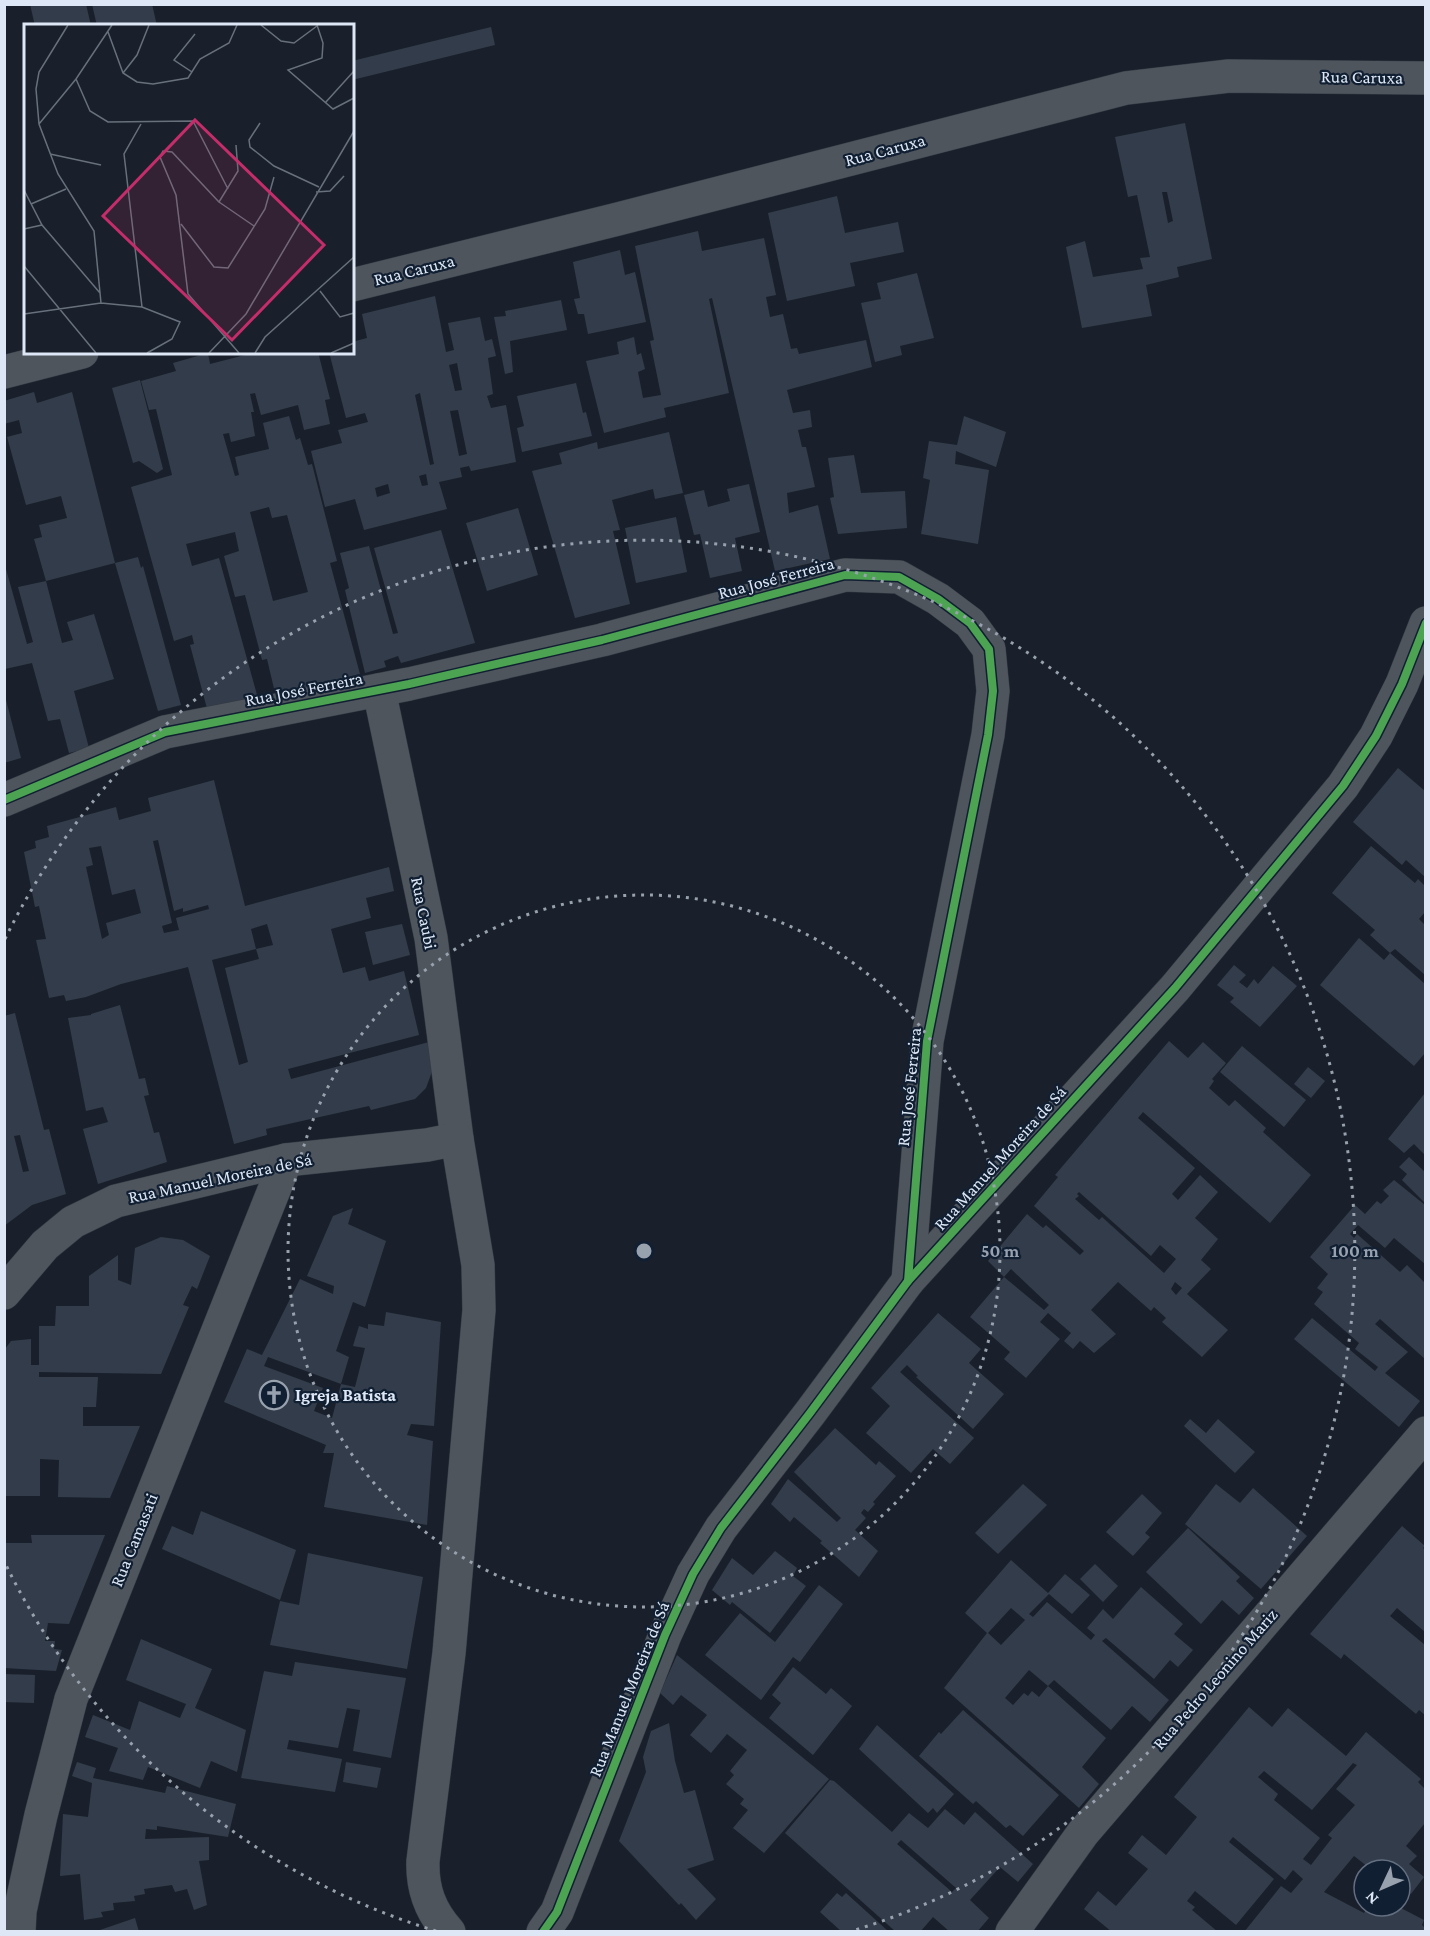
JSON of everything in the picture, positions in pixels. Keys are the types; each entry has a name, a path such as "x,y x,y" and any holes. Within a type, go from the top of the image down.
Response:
{"street":[{"name":"Rua Caruxa","path":"354,285 1126,88 1229,76 1425,78"},
{"path":"4,372 74,354"},
{"name":"Rua José Ferreira","path":"4,800 165,732 379,690 602,640 845,575 899,576 938,598 970,623 989,649 993,691 988,735 927,1041 908,1281"},
{"name":"Rua Manuel Moreira de Sá","path":"543,1932 557,1912 665,1635 693,1574 721,1528 908,1281 1175,988 1343,786 1376,736 1397,694 1425,623"},
{"name":"Rua Caubi","path":"379,690 431,938 457,1138"},
{"path":"449,1932 431,1908 422,1880 449,1653 479,1310 478,1265 457,1138"},
{"name":"Rua Manuel Moreira de Sá","path":"4,1293 45,1245 73,1222 116,1200 286,1160 427,1145 457,1138"},
{"name":"Rua Camasati","path":"19,1932 20,1911 41,1815 71,1699 286,1160"},
{"name":"Rua Pedro Leonino Mariz","path":"1012,1932 1083,1833 1425,1433"}],"building":[{"path":"30,4 86,4 91,24 35,24"},
{"path":"92,4 152,4 157,24 97,24"},
{"path":"491,27 495,45 354,80 354,61"},
{"path":"1185,123 1212,259 1177,267 1179,277 1146,285 1152,316 1082,328 1066,247 1085,241 1093,277 1143,269 1140,258 1150,257 1137,195 1128,197 1115,137","holes":["1162,192 1167,192 1173,221 1168,223"]},
{"path":"837,196 845,233 898,222 904,252 850,263 855,286 787,301 768,213"},
{"path":"698,231 702,251 764,238 776,295 766,297 770,317 783,314 791,349 797,348 799,354 866,340 872,367 787,390 793,413 810,410 812,427 798,430 802,447 806,447 815,487 787,493 789,513 818,505 830,559 775,571 712,298 709,299 729,393 664,408 666,417 604,433 586,361 619,354 617,342 634,337 637,355 641,353 645,369 638,372 643,398 661,395 650,341 654,340 635,246"},
{"path":"620,250 625,275 635,272 646,322 588,334 584,314 578,314 574,299 580,298 573,262"},
{"path":"917,273 934,338 900,346 902,355 875,362 861,303 881,299 877,283"},
{"path":"435,296 446,352 454,350 448,323 480,317 485,341 492,339 496,356 488,358 493,394 487,396 491,408 506,405 516,462 471,471 469,466 460,468 462,477 439,482 447,509 364,530 355,499 325,507 311,451 342,443 338,430 368,422 365,413 346,418 330,354 354,354 354,341 367,338 362,314","holes":["457,363 462,390 455,391 449,365","420,393 434,464 430,465 415,395","458,410 467,454 459,456 450,411","426,474 428,485 422,486 419,476","388,484 390,493 377,497 375,488"]},
{"path":"561,300 567,330 510,341 513,372 505,374 494,317 506,316 505,311"},
{"path":"204,354 208,354 210,364 245,354 319,354 330,399 325,400 330,424 304,430 298,405 261,415 255,393 250,394 254,412 251,412 255,436 231,442 229,433 223,434 235,476 239,475 235,457 269,449 263,423 289,416 296,440 300,438 308,465 312,464 337,561 330,563 360,674 276,697 267,659 262,660 245,595 235,597 224,556 239,551 235,532 186,544 192,566 219,558 259,702 209,716 190,645 194,644 192,635 174,641 131,487 172,475 156,409 149,410 141,381 176,371 173,363","holes":["269,507 272,518 287,515 308,592 273,601 250,512"]},
{"path":"140,380 163,469 157,473 139,461 133,463 112,388"},
{"path":"576,383 583,413 586,412 592,436 522,452 517,428 524,426 517,396"},
{"path":"34,392 37,403 72,392 115,563 46,581 34,539 42,537 39,525 67,518 61,496 26,505 7,437 22,433 19,420 4,424 4,401"},
{"path":"964,416 1006,432 996,467 956,451 955,464 989,470 978,544 921,534 930,480 923,478 929,441 957,445"},
{"path":"669,432 683,493 655,499 653,489 612,500 620,530 613,531 630,604 575,618 532,471 562,464 559,453 597,442 598,449"},
{"path":"854,455 861,493 905,491 907,528 838,534 830,498 834,497 828,458"},
{"path":"749,484 760,532 735,538 742,571 710,578 700,534 694,535 684,495 704,490 708,507 730,501 727,489"},
{"path":"518,508 538,575 487,591 466,523"},
{"path":"676,517 687,572 636,583 625,528"},
{"path":"441,530 475,643 401,663 398,656 384,661 386,667 365,673 345,590 349,588 340,553 369,546 393,634 398,633 374,548"},
{"path":"138,557 141,568 143,566 181,705 158,711 115,563"},
{"path":"4,562 27,644 33,642 18,587 46,581 62,643 73,640 67,622 94,614 114,679 74,691 89,748 69,753 60,719 48,721 32,663 5,669"},
{"path":"4,697 21,758 4,763"},
{"path":"1398,768 1425,791 1425,877 1406,860 1402,865 1353,822"},
{"path":"214,780 245,906 389,867 394,891 366,898 371,918 331,929 343,973 365,967 369,981 404,971 419,1035 288,1069 291,1079 429,1042 433,1069 426,1088 415,1099 371,1110 369,1106 266,1129 267,1135 234,1144 188,967 121,984 86,997 66,1001 64,995 49,998 36,940 46,939 39,906 35,907 24,852 36,848 35,841 49,837 47,826 116,807 119,820 151,811 148,798","holes":["158,840 174,911 183,908 183,912 208,905 209,909 176,918 179,930 164,933 162,926 172,923 153,841","101,846 112,895 135,889 141,913 106,923 109,935 102,939 86,867 93,865 89,848","267,924 273,945 256,949 251,929","256,949 259,959 225,968 248,1062 239,1065 212,960"]},
{"path":"1371,846 1415,883 1418,879 1425,886 1425,912 1419,919 1425,925 1425,975 1395,949 1390,953 1370,935 1375,930 1332,893"},
{"path":"402,924 410,955 373,965 365,932"},
{"path":"1359,938 1384,960 1390,953 1425,984 1425,1053 1414,1066 1320,985"},
{"path":"1234,965 1246,975 1239,982 1247,988 1254,979 1258,984 1273,966 1297,986 1260,1027 1230,1002 1234,998 1217,985"},
{"path":"120,1005 139,1079 145,1078 149,1095 144,1096 154,1133 159,1132 167,1162 98,1184 83,1129 108,1122 103,1107 86,1111 68,1018 91,1015"},
{"path":"15,1013 44,1130 49,1129 66,1194 32,1205 4,1226 4,1016","holes":["20,1135 29,1171 23,1172 14,1136"]},
{"path":"1169,1041 1188,1058 1203,1042 1226,1063 1212,1079 1214,1081 1209,1088 1229,1106 1235,1100 1266,1128 1263,1132 1311,1175 1270,1223 1143,1112 1138,1118 1195,1168 1172,1194 1178,1200 1200,1175 1218,1192 1195,1218 1218,1239 1201,1260 1211,1269 1187,1294 1228,1330 1202,1357 1162,1322 1166,1318 1154,1307 1151,1311 1118,1282 1091,1310 1116,1334 1094,1353 1080,1341 1073,1349 1064,1341 1071,1333 1048,1313 1040,1322 1060,1339 1026,1378 1004,1359 1010,1352 970,1317 1004,1277 988,1261 1027,1214 1043,1228 1046,1225 1080,1255 1084,1251 1034,1206 1058,1177 1055,1175","holes":["1079,1192 1151,1256 1160,1245 1176,1259 1164,1273 1102,1217 1099,1220 1075,1199 1079,1196 1077,1194","1011,1269 1049,1305 1044,1310 1004,1277","1175,1282 1182,1288 1176,1295 1171,1289"]},
{"path":"1242,1046 1306,1100 1284,1127 1220,1072"},
{"path":"1308,1067 1325,1081 1311,1098 1294,1084"},
{"path":"1425,1093 1425,1155 1414,1144 1404,1153 1388,1139"},
{"path":"1409,1157 1425,1172 1425,1203 1402,1180 1407,1174 1399,1167"},
{"path":"1394,1180 1425,1205 1425,1264 1394,1238 1385,1248 1358,1225 1350,1234 1354,1238 1357,1234 1400,1272 1407,1265 1425,1283 1425,1359 1380,1319 1375,1324 1408,1352 1385,1373 1420,1401 1399,1427 1294,1339 1312,1318 1375,1371 1378,1367 1355,1349 1359,1343 1314,1304 1323,1292 1317,1288 1328,1274 1310,1257 1355,1205 1365,1214 1377,1201 1381,1204 1389,1196 1383,1190"},
{"path":"353,1208 348,1224 386,1241 365,1307 353,1302 336,1351 349,1357 341,1384 355,1387 365,1348 353,1346 359,1326 368,1329 368,1324 384,1326 386,1312 441,1322 434,1426 411,1424 407,1435 433,1441 427,1525 324,1507 334,1453 323,1453 326,1445 224,1402 247,1349 262,1355 300,1279 333,1294 334,1286 307,1276 333,1216","holes":["268,1357 341,1384 332,1418 314,1411 323,1388 264,1366"]},
{"path":"161,1237 183,1240 210,1256 197,1289 192,1286 183,1305 189,1307 161,1374 39,1372 39,1377 98,1377 96,1407 83,1407 83,1426 140,1426 110,1498 58,1497 59,1460 40,1459 40,1496 5,1496 5,1349 11,1341 31,1339 31,1365 39,1365 39,1326 55,1326 56,1306 89,1306 89,1276 118,1255 118,1280 131,1285 135,1248"},
{"path":"938,1313 981,1349 969,1363 1004,1394 973,1429 916,1377 918,1376 907,1365 900,1372 974,1438 950,1464 933,1449 911,1473 866,1433 890,1406 871,1388"},
{"path":"1190,1419 1206,1433 1218,1419 1255,1452 1235,1473 1184,1426"},
{"path":"835,1428 876,1465 879,1461 896,1476 873,1502 875,1504 868,1512 864,1509 861,1513 866,1518 855,1530 878,1551 859,1577 794,1517 790,1522 771,1504 788,1479 837,1522 841,1518 794,1472"},
{"path":"1023,1484 1047,1505 998,1554 975,1533"},
{"path":"1216,1484 1240,1503 1253,1488 1307,1536 1261,1589 1185,1524"},
{"path":"1142,1494 1162,1513 1145,1533 1150,1537 1133,1556 1106,1532"},
{"path":"201,1511 296,1550 280,1600 162,1549 172,1526 193,1535"},
{"path":"1402,1526 1425,1546 1423,1548 1425,1550 1425,1632 1397,1608 1390,1616 1425,1645 1425,1715 1419,1710 1416,1714 1344,1654 1341,1659 1310,1634"},
{"path":"1188,1528 1240,1577 1236,1581 1254,1598 1239,1615 1222,1600 1201,1624 1146,1572"},
{"path":"31,1535 105,1535 69,1624 48,1623 45,1641 55,1641 54,1649 62,1650 56,1671 4,1668 4,1543 32,1543"},
{"path":"775,1551 797,1568 793,1576 806,1586 770,1633 732,1602 730,1605 712,1590 732,1558 753,1575"},
{"path":"308,1553 423,1577 407,1669 270,1645 280,1601 299,1605"},
{"path":"1011,1560 1048,1593 1065,1574 1090,1595 1072,1614 1049,1594 1029,1614 1033,1617 1047,1602 1091,1640 1095,1635 1087,1628 1103,1609 1113,1619 1141,1587 1183,1624 1174,1634 1193,1650 1178,1667 1170,1660 1154,1679 1106,1638 1102,1641 1169,1700 1150,1722 1132,1706 1111,1730 1054,1680 1048,1686 1106,1738 1082,1767 1099,1784 1079,1808 944,1688 987,1633 965,1613","holes":["1011,1608 1025,1620 1001,1645 988,1633","1029,1670 1048,1686 1039,1697 1032,1691 1028,1696 1024,1693 1013,1705 1005,1698"]},
{"path":"1095,1564 1118,1586 1103,1602 1080,1579"},
{"path":"819,1585 843,1604 800,1662 793,1657 761,1700 705,1655 740,1613 775,1642"},
{"path":"141,1639 212,1669 195,1708 246,1730 237,1772 211,1761 200,1788 148,1767 143,1780 109,1771 118,1748 85,1737 93,1715 130,1730 139,1701 180,1718 186,1704 126,1680"},
{"path":"677,1655 829,1779 764,1853 733,1828 748,1810 740,1804 744,1799 726,1784 734,1775 730,1771 747,1750 727,1734 711,1753 690,1735 707,1715 681,1695 673,1705 660,1693"},
{"path":"295,1662 406,1678 391,1758 353,1751 360,1710 347,1708 338,1748 289,1740 287,1749 342,1759 335,1792 241,1778 264,1671 292,1676"},
{"path":"793,1667 826,1694 831,1688 852,1706 813,1755 769,1718 781,1703 772,1695"},
{"path":"4,1674 35,1675 34,1703 4,1702"},
{"path":"1249,1707 1272,1727 1288,1708 1346,1756 1366,1732 1421,1779 1418,1782 1425,1789 1425,1823 1406,1846 1417,1856 1412,1861 1412,1858 1357,1858 1354,1856 1324,1892 1352,1907 1352,1918 1412,1918 1412,1914 1424,1920 1422,1925 1425,1932 1244,1932 1281,1886 1291,1893 1303,1879 1293,1870 1285,1880 1233,1837 1229,1842 1274,1879 1236,1925 1195,1891 1187,1901 1195,1907 1192,1910 1218,1932 1112,1932 1084,1909 1098,1891 1116,1906 1148,1869 1128,1853 1142,1835 1166,1855 1197,1817 1174,1797","holes":["1353,1763 1357,1765 1336,1789 1355,1805 1328,1835 1332,1838 1311,1865 1303,1859 1320,1838 1274,1800 1278,1794 1258,1777 1264,1771 1312,1810"]},
{"path":"963,1710 1059,1795 1023,1836 1010,1825 1006,1828 976,1801 973,1804 919,1756 939,1732 941,1734"},
{"path":"669,1723 675,1761 684,1793 695,1790 714,1860 687,1869 716,1899 696,1920 619,1841 646,1772 643,1757 651,1731"},
{"path":"877,1725 954,1794 937,1813 933,1808 928,1813 859,1749"},
{"path":"77,1762 96,1768 93,1778 165,1793 167,1786 236,1804 228,1837 157,1826 157,1830 146,1829 145,1839 209,1837 209,1860 199,1861 207,1905 194,1910 187,1889 175,1892 172,1885 144,1889 145,1894 134,1896 135,1901 113,1903 114,1910 101,1912 103,1917 84,1920 80,1874 60,1876 63,1814 88,1817 92,1783 72,1776"},
{"path":"346,1762 381,1768 377,1788 343,1782"},
{"path":"830,1780 834,1781 892,1832 909,1813 928,1828 945,1809 964,1825 975,1812 1033,1864 1018,1882 1000,1867 970,1900 989,1918 977,1932 950,1932 933,1917 920,1932 896,1932 785,1833","holes":["901,1840 956,1888 952,1892 897,1844"]},
{"path":"1412,1867 1424,1877 1412,1893"},
{"path":"837,1893 842,1897 846,1893 889,1932 842,1932 820,1912"},
{"path":"135,1918 139,1932 97,1932 97,1931"}],"cycle path":[{"path":"4,800 165,732 409,684 602,640 845,575 899,577 938,599 970,623 989,649 993,691 988,735 927,1041 908,1281"},
{"path":"543,1932 557,1912 665,1635 693,1574 721,1528 908,1281 1175,988 1343,786 1376,736 1402,684 1426,623"}],"place":[{"name":"Igreja Batista","path":"274,1395"}]}
